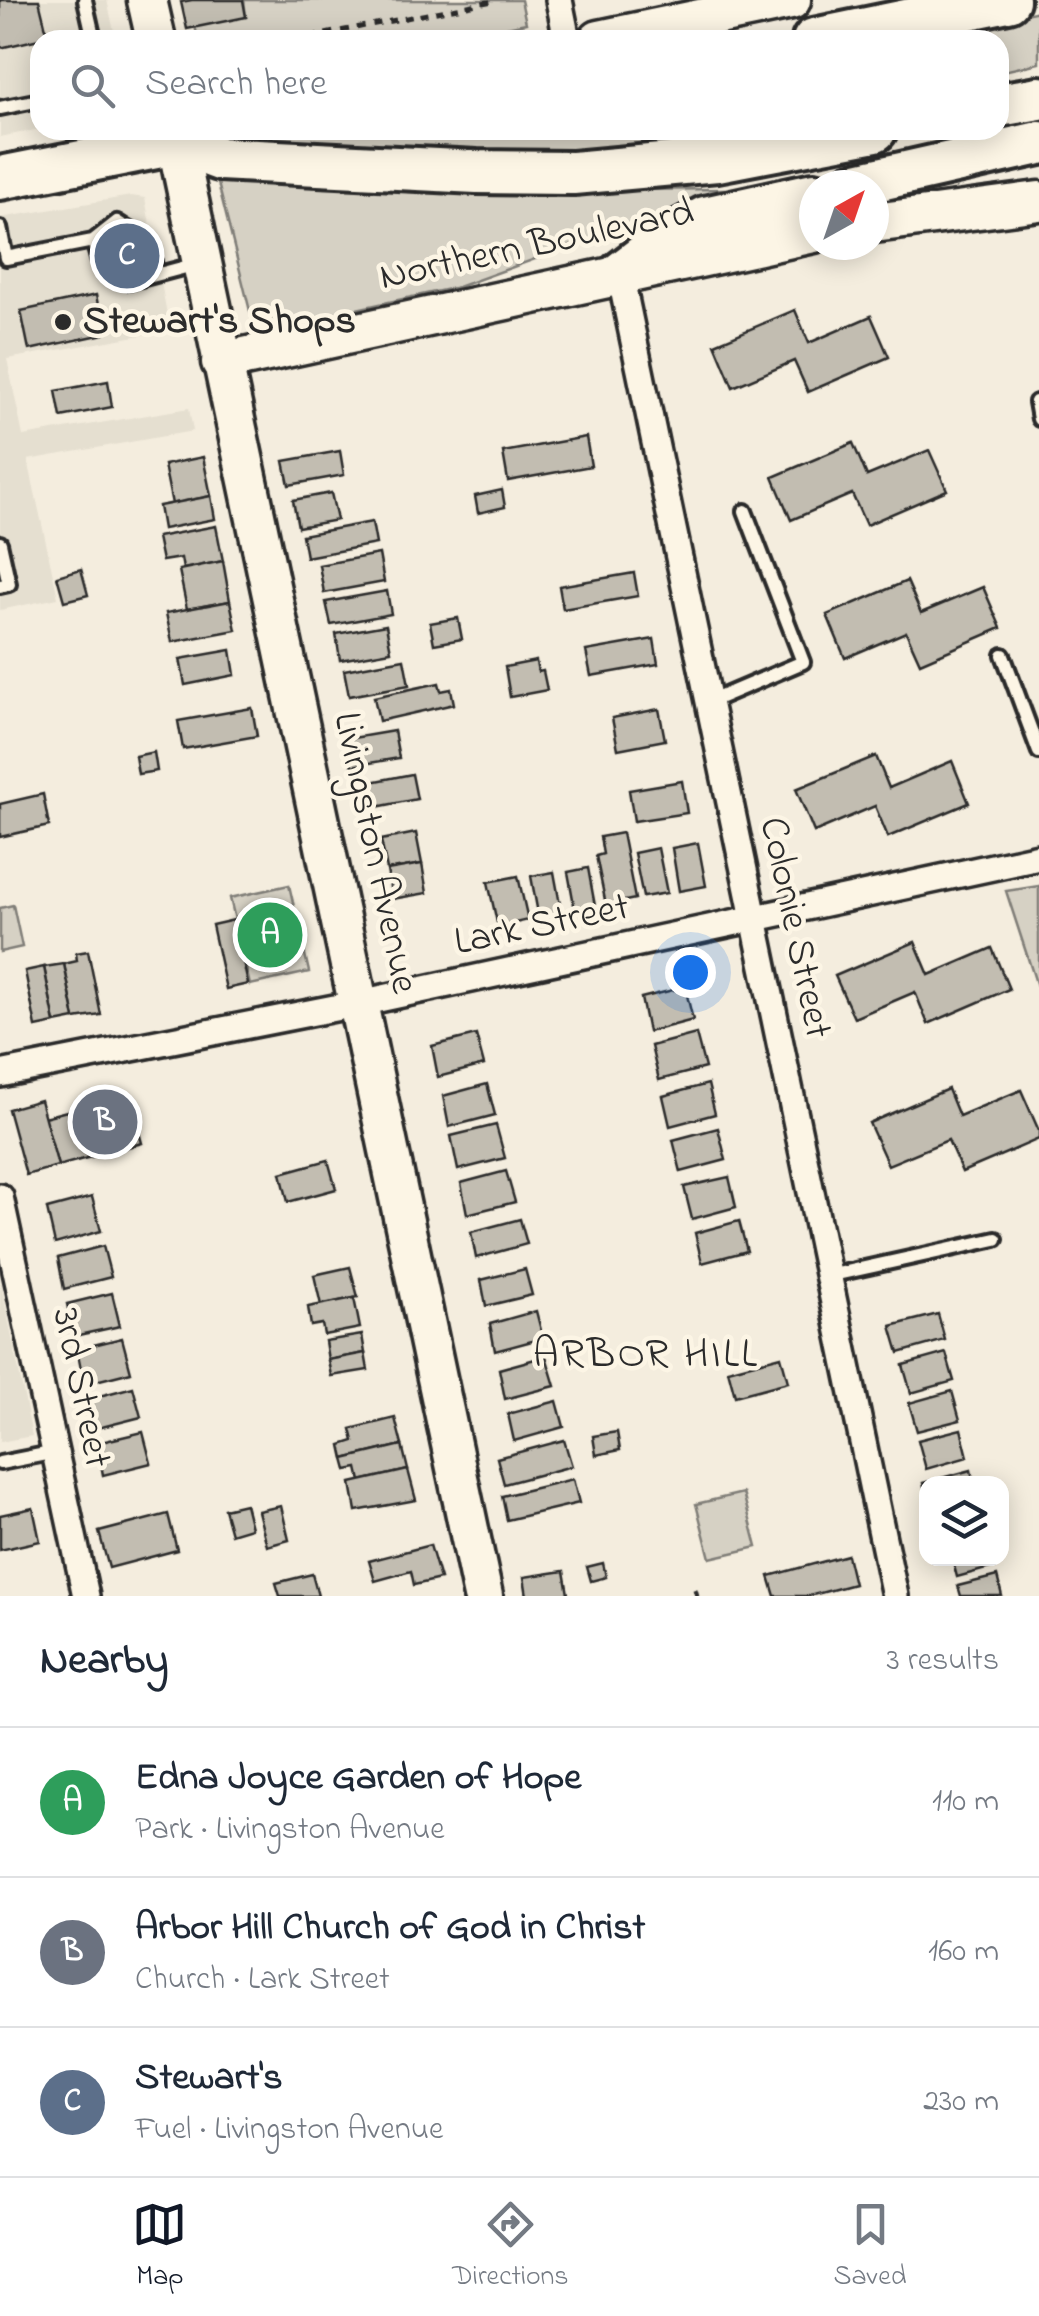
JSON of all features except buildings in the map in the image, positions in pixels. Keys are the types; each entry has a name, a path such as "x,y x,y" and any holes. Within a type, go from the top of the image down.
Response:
{"main road":[{"path":"862,30 1008,0"},
{"path":"1009,104 1039,98"},
{"path":"2,174 156,140"},
{"path":"192,140 220,159 572,173 717,160 822,140"},
{"path":"889,177 1039,144"},
{"path":"620,274 666,239 705,218 799,197"}],"street":[{"path":"147,0 154,30"},
{"path":"559,0 565,30"},
{"path":"646,30 791,0"},
{"name":"Livingston Avenue","path":"184,140 221,362 483,1596"},
{"path":"889,220 1039,201"},
{"name":"Northern Boulevard","path":"221,362 799,236"},
{"name":"Colonie Street","path":"620,274 896,1596"},
{"name":"Lark Street","path":"0,1074 360,1003 1039,857"},
{"name":"3rd Street","path":"0,1197 86,1596"}],"lane":[{"path":"85,0 92,30"},
{"path":"0,108 30,102"},
{"path":"0,228 6,258 94,241 117,222 151,244 156,274"},
{"path":"94,241 99,262 129,282 202,263"},
{"path":"1036,402 1039,419"},
{"path":"708,702 803,662 745,511"},
{"path":"0,543 9,584 0,586"},
{"path":"1003,654 1039,752"},
{"path":"828,1276 996,1238"},
{"path":"0,1463 56,1452"}],"path":[{"path":"345,30 498,0"}],"shaded area":[{"path":"0,0 107,0 114,30 30,30 30,131 0,137"},
{"path":"244,0 521,0 526,23 492,30 196,30 195,25 246,17"},
{"path":"1039,11 1039,63 1009,70 1009,30 950,30"},
{"path":"222,140 704,140 603,153"},
{"path":"216,175 518,191 724,189 727,198 645,219 458,287 255,331"},
{"path":"131,196 145,198 170,330 7,359 23,436 189,408 193,431 28,460 58,598 0,610 0,218"},
{"path":"289,885 309,972 250,985 230,898"},
{"path":"1039,886 1039,992 1006,891"},
{"path":"13,905 22,947 0,952 0,908"},
{"path":"0,1278 32,1436 0,1442"},
{"path":"743,1493 757,1547 710,1558 696,1504"}],"place":[{"name":"Stewart's","path":"127,256"},
{"name":"Stewart's Shops","path":"63,322"},
{"name":"Edna Joyce Garden of Hope","path":"270,935"},
{"name":"Arbor Hill Church of God in Christ","path":"105,1122"}],"district":[{"name":"ARBOR HILL","path":"646,1355"}]}
